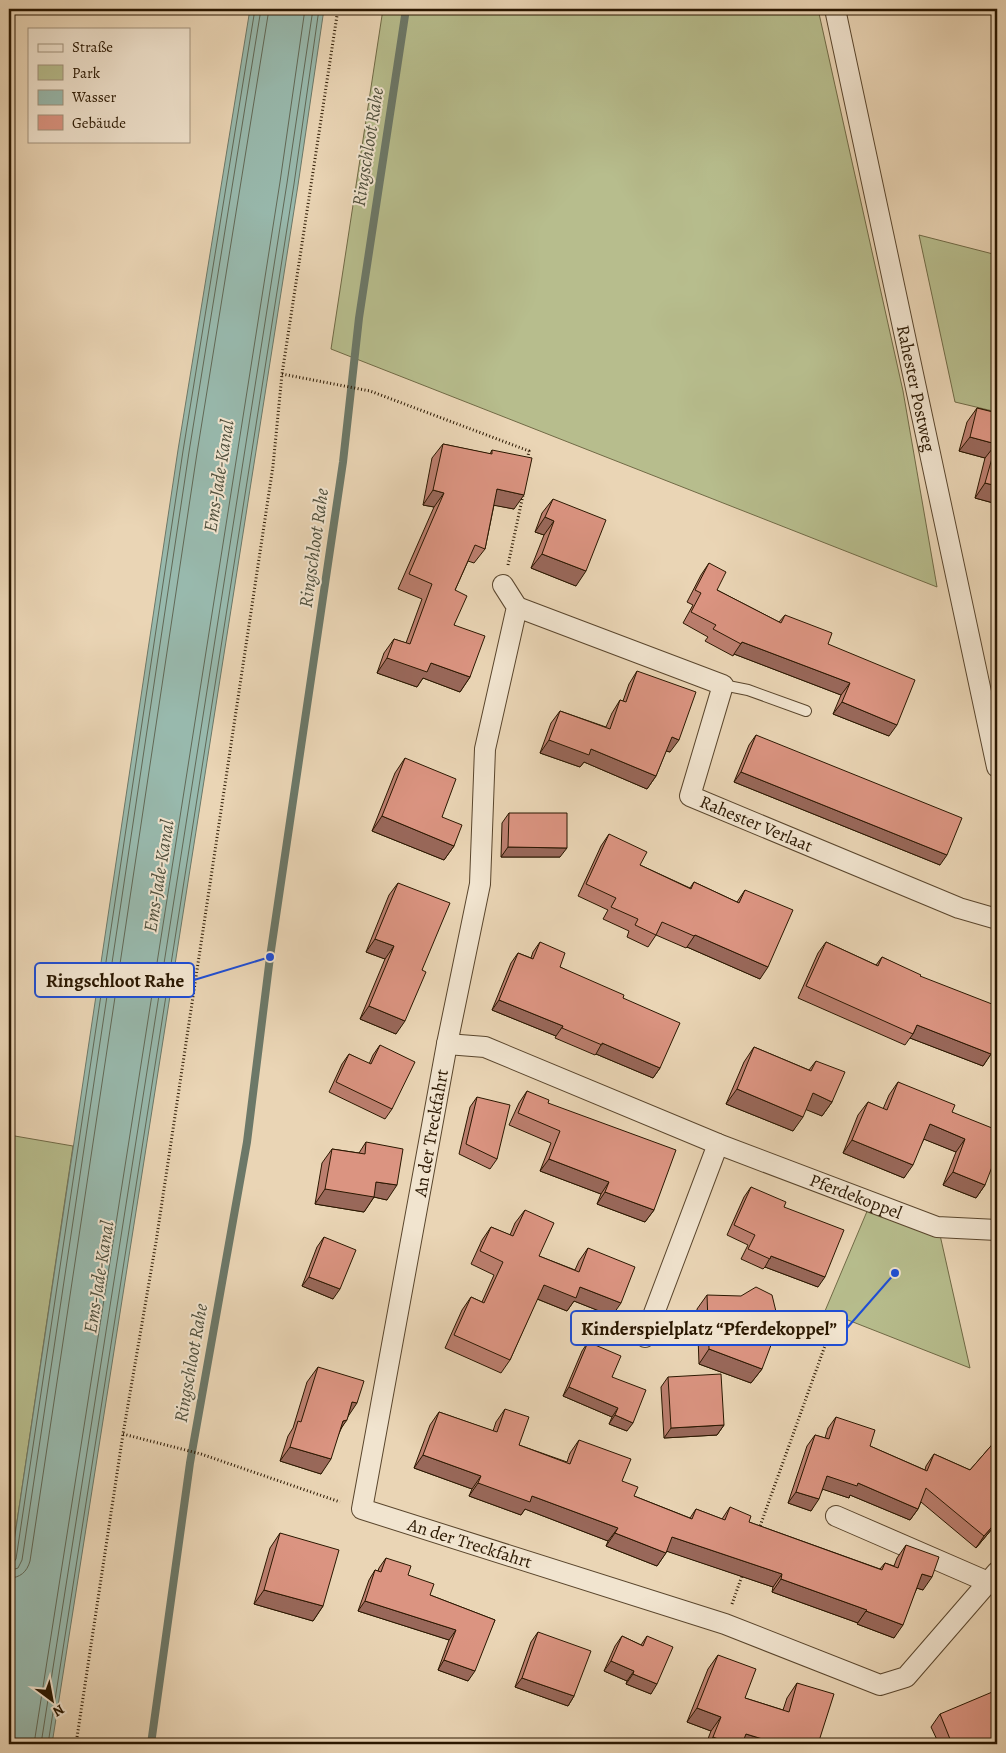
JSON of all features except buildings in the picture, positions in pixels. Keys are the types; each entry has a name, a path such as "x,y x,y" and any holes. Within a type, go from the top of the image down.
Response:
{"street":[{"name":"Rahester Postweg","path":"834,9 997,767"},
{"path":"503,585 516,607 723,685"},
{"path":"447,1044 480,884 485,749 516,607"},
{"name":"Rahester Verlaat","path":"723,685 690,796 960,908 997,919"},
{"name":"Pferdekoppel","path":"447,1044 485,1047 718,1144 937,1227 997,1230"},
{"name":"An der Treckfahrt","path":"447,1044 362,1509 725,1624 880,1685 906,1677 993,1577 836,1516"},
{"path":"645,1337 718,1144"}],"lane":[{"path":"723,685 748,690 806,711"}],"path":[{"path":"76,1744 123,1434 156,1242 272,476 282,374 338,9"},
{"path":"282,374 370,391 529,451 526,469"},
{"path":"503,585 524,488"},
{"path":"759,1530 836,1315"},
{"path":"123,1434 201,1454 362,1509"},
{"path":"725,1624 745,1568"}],"green space":[{"path":"383,9 818,9 903,391 937,587 331,349"},
{"path":"919,235 997,255 997,412 955,402"},
{"path":"9,1135 73,1146 9,1575"},
{"path":"868,1209 940,1235 970,1368 825,1311"}],"water":[{"name":"Ems-Jade-Kanal","path":"250,9 324,9 298,185 52,1744 9,1744 9,1575 178,450"}],"waterway":[{"name":"Ringschloot Rahe","path":"151,1744 190,1463 247,1142 270,957 343,462 359,318 406,9"}],"place":[{"name":"Ringschloot Rahe","path":"270,957"},
{"name":"Kinderspielplatz “Pferdekoppel”","path":"895,1273"}]}
